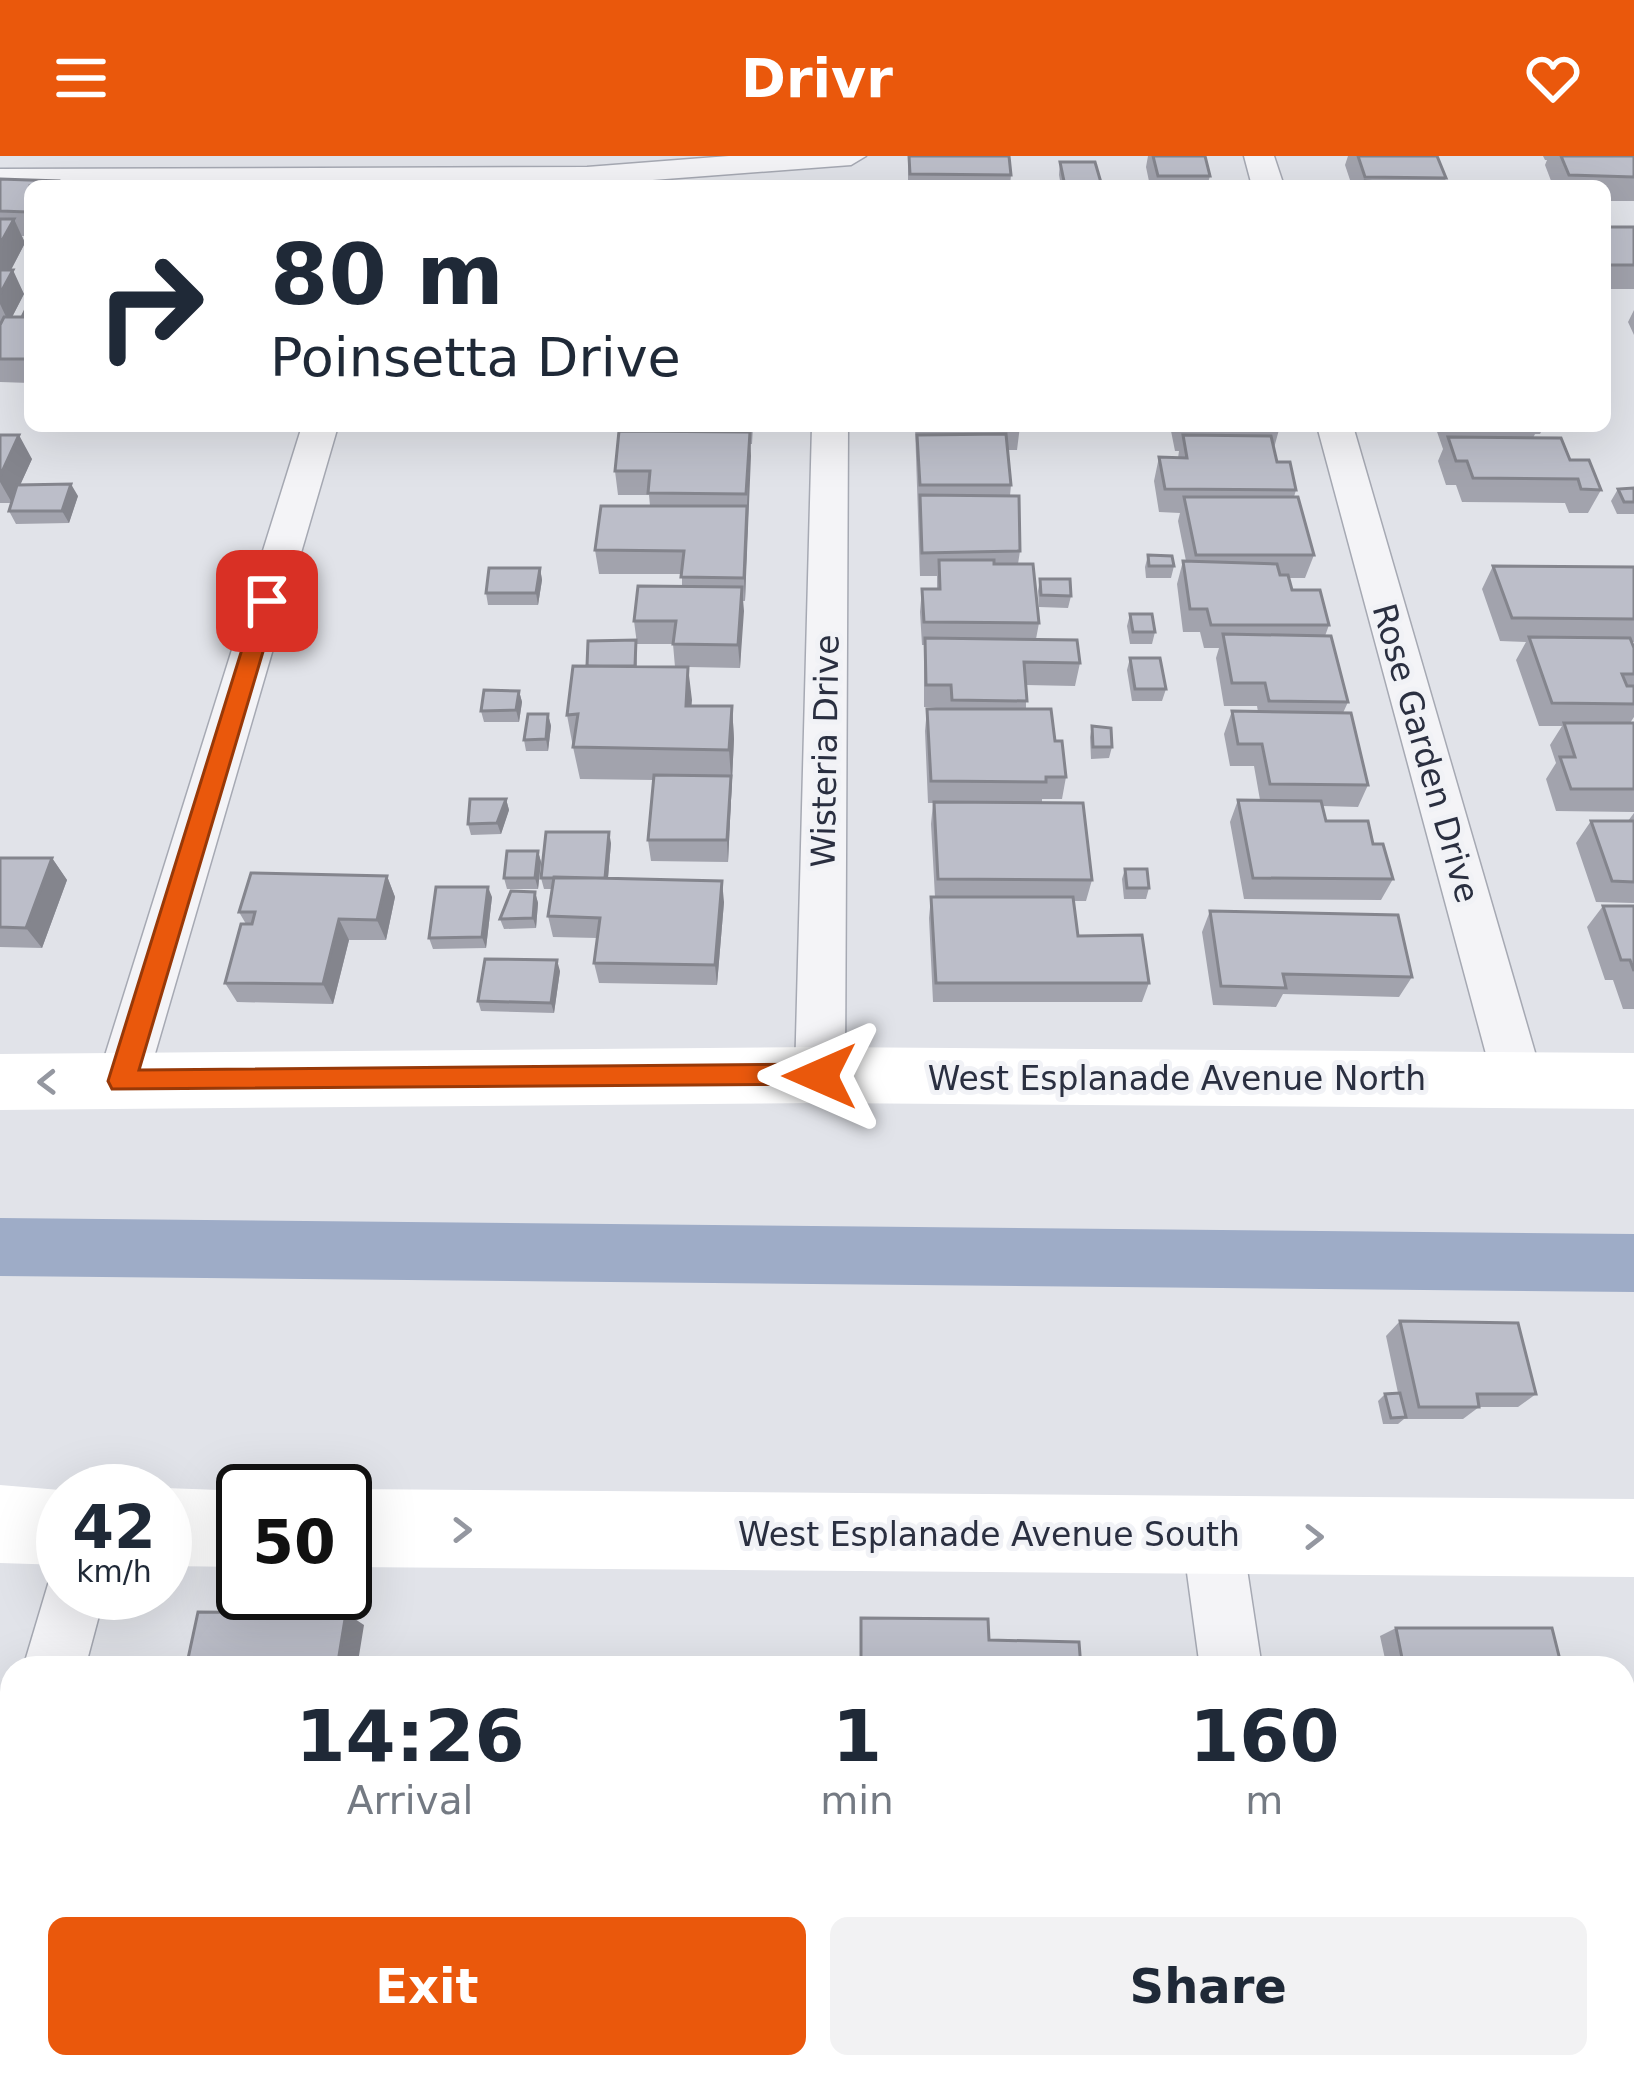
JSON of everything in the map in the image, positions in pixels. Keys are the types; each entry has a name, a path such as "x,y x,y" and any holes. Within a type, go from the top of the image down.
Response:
{"main road":[{"name":"West Esplanade Avenue North","path":"0,1082 820,1076 1634,1081"},
{"path":"0,1525 36,1526"},
{"name":"West Esplanade Avenue South","path":"372,1528 1634,1538"}],"street":[{"path":"0,178 397,173 587,176 838,164"},
{"path":"122,1081 318,432"},
{"name":"Wisteria Drive","path":"820,1076 830,432"},
{"name":"Rose Garden Drive","path":"1337,432 1518,1080"},
{"path":"1212,1536 1229,1656"},
{"path":"57,1656 67,1620"}],"building":[{"path":"909,156 1009,156 1011,175 910,174"},
{"path":"1153,156 1205,156 1210,176 1158,176"},
{"path":"1358,156 1437,156 1446,178 1365,177"},
{"path":"1561,156 1634,156 1634,177 1569,175"},
{"path":"1060,162 1095,162 1100,180 1064,180"},
{"path":"0,179 29,180 24,180 24,212 0,211"},
{"path":"0,219 14,219 0,244"},
{"path":"1611,227 1634,227 1634,265 1611,265"},
{"path":"0,270 13,270 0,294"},
{"path":"4,317 24,317 24,359 0,359"},
{"path":"619,432 750,432 746,494 648,493 650,471 615,471"},
{"path":"1006,434 1011,485 920,485 917,435"},
{"path":"0,435 19,435 0,476"},
{"path":"1183,435 1271,436 1277,462 1290,462 1296,490 1165,489 1159,457 1187,458"},
{"path":"1448,437 1561,438 1570,460 1589,460 1601,490 1581,489 1578,479 1473,478 1467,461 1456,461"},
{"path":"71,484 62,511 9,511 17,485"},
{"path":"1634,488 1634,502 1624,502 1618,489"},
{"path":"920,495 1019,496 1020,551 922,553"},
{"path":"1184,497 1298,497 1314,555 1196,555"},
{"path":"601,506 747,506 744,578 681,577 684,551 595,550"},
{"path":"1148,555 1172,556 1174,566 1149,566"},
{"path":"939,560 1033,564 1039,623 924,622 922,589 940,589"},
{"path":"1183,561 1277,564 1280,575 1288,575 1292,590 1320,590 1329,625 1211,625 1207,609 1190,609"},
{"path":"1493,566 1634,567 1634,619 1512,618"},
{"path":"489,568 540,568 536,593 486,593"},
{"path":"1040,579 1070,579 1071,596 1041,595"},
{"path":"638,586 742,587 738,645 673,644 676,621 634,621"},
{"path":"1130,614 1152,614 1155,632 1133,632"},
{"path":"1223,634 1331,636 1348,702 1269,701 1265,683 1232,683"},
{"path":"1529,637 1630,638 1634,674 1622,674 1627,686 1634,686 1634,704 1552,703"},
{"path":"925,638 1077,640 1080,663 1024,662 1027,701 952,700 951,685 926,685"},
{"path":"636,640 635,666 587,666 588,641"},
{"path":"1130,658 1160,658 1166,689 1135,689"},
{"path":"573,666 688,667 686,706 732,706 729,750 573,747 578,714 567,715"},
{"path":"484,690 519,691 516,710 481,711"},
{"path":"927,709 1051,709 1055,741 1062,741 1066,777 1046,777 1046,782 931,781"},
{"path":"1232,711 1351,713 1368,785 1270,784 1262,744 1238,744"},
{"path":"528,714 548,714 546,739 524,740"},
{"path":"1564,723 1634,723 1634,789 1571,789 1560,757 1575,757"},
{"path":"1092,726 1111,728 1112,747 1093,747"},
{"path":"654,775 731,776 727,840 648,840"},
{"path":"470,799 506,799 497,823 468,824"},
{"path":"1238,800 1321,801 1326,821 1368,821 1373,844 1383,844 1393,879 1253,878"},
{"path":"934,802 1083,803 1092,880 938,879"},
{"path":"1591,821 1634,821 1634,882 1612,881"},
{"path":"546,832 609,832 605,878 541,878"},
{"path":"507,851 538,851 535,878 504,878"},
{"path":"0,858 52,858 26,928 0,927"},
{"path":"1125,869 1147,869 1149,888 1127,888"},
{"path":"251,873 387,876 377,920 339,919 323,984 225,983 241,924 252,924 255,912 239,912"},
{"path":"554,877 722,881 715,965 594,963 600,918 548,916"},
{"path":"436,887 488,887 482,937 429,938"},
{"path":"511,891 535,892 533,918 500,919"},
{"path":"931,897 1073,897 1078,936 1142,935 1149,983 936,983"},
{"path":"1603,906 1634,906 1634,971 1630,960 1621,960"},
{"path":"1210,911 1398,915 1412,977 1283,974 1286,988 1221,986"},
{"path":"485,959 557,960 551,1003 478,1001"},
{"path":"1400,1321 1518,1323 1536,1394 1477,1394 1479,1407 1419,1407"},
{"path":"1400,1393 1406,1417 1391,1418 1385,1394"},
{"path":"198,1612 216,1612 216,1620 345,1620 339,1656 189,1656"},
{"path":"861,1618 988,1619 989,1640 1079,1642 1080,1656 861,1656"},
{"path":"1396,1628 1552,1628 1559,1656 1402,1656"}],"waterway":[{"path":"0,1247 1634,1263"}],"route":[{"path":"267,601 122,1081 820,1076"}]}
